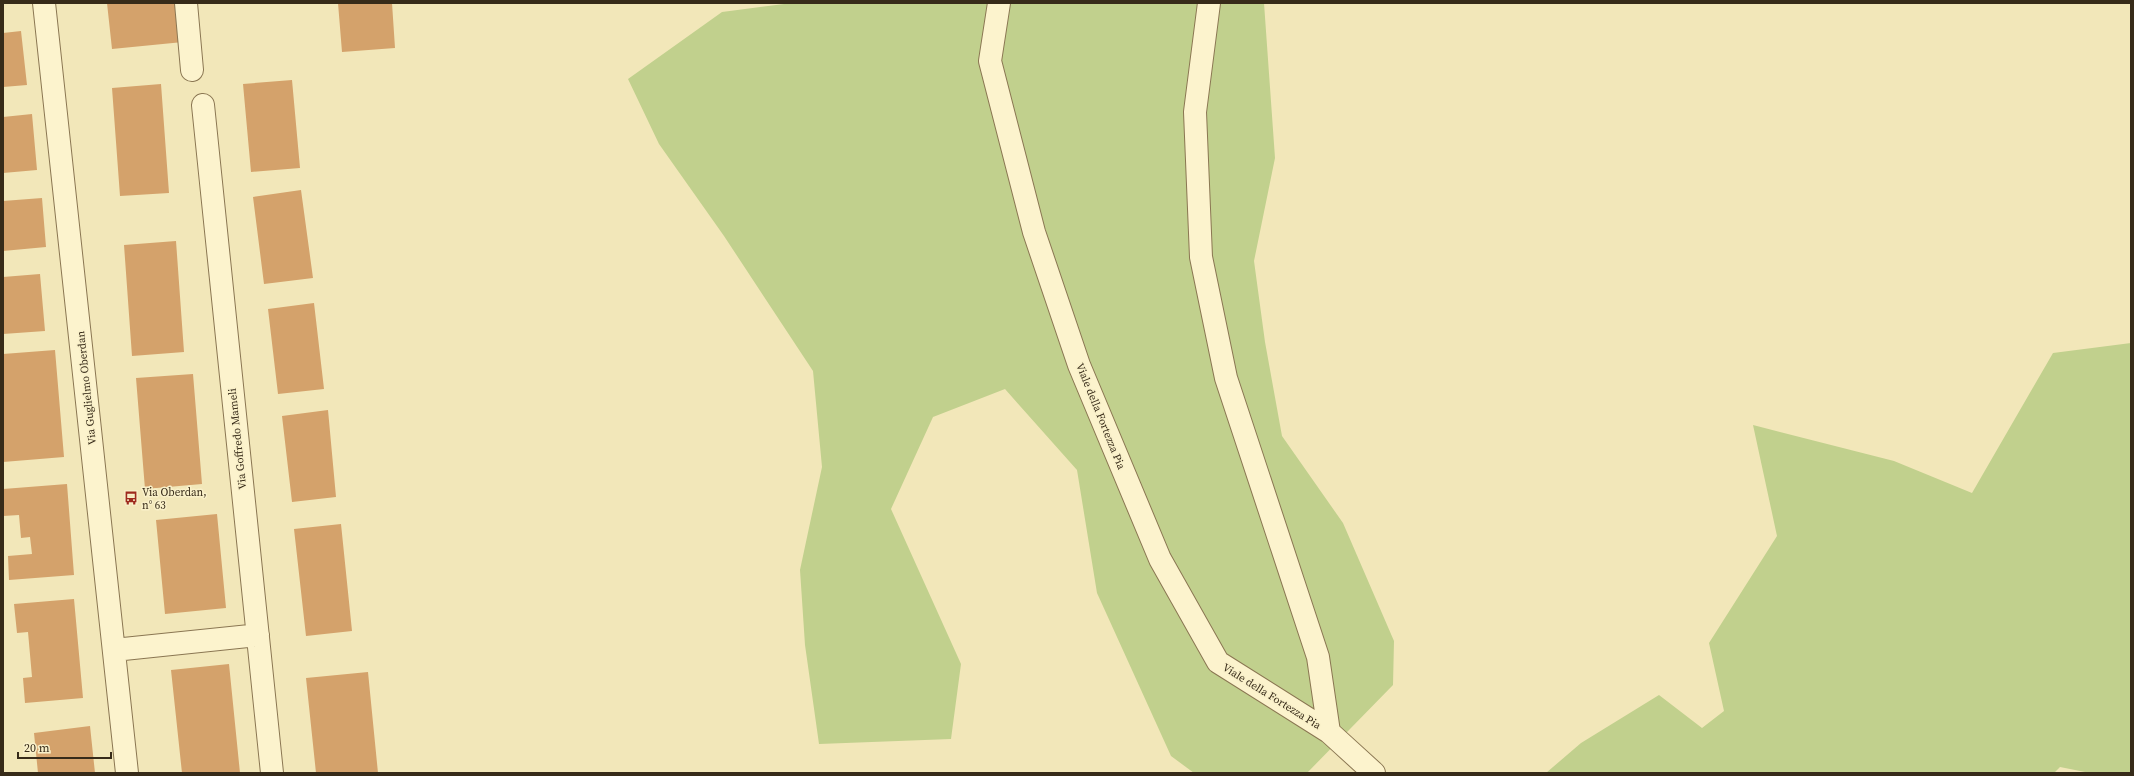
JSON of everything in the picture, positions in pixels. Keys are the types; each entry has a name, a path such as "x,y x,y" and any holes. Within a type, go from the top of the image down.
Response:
{"street":[{"name":"Via Guglielmo Oberdan","path":"44,3 127,773"},
{"path":"186,3 192,70"},
{"name":"Viale della Fortezza Pia","path":"999,3 990,61 1034,232 1079,365 1160,559 1218,662 1329,732"},
{"name":"Viale della Fortezza Pia","path":"1209,3 1195,112 1201,257 1226,378 1318,657 1329,732"},
{"name":"Via Goffredo Mameli","path":"203,105 272,773"},
{"path":"114,650 258,635"},
{"path":"1329,732 1374,773"}],"green space":[{"path":"792,3 1264,3 1275,158 1254,261 1265,342 1282,436 1343,523 1394,641 1393,685 1307,773 1194,773 1171,756 1097,593 1077,470 1005,389 933,417 891,509 961,664 951,739 819,744 805,645 800,570 822,467 813,371 724,236 659,144 628,79 722,12"},
{"path":"2131,343 2131,773 2090,773 2060,767 2054,773 1546,773 1581,743 1659,695 1702,728 1724,711 1709,643 1777,536 1753,425 1894,461 1972,493 2053,353"}],"building":[{"path":"107,3 179,3 183,42 112,49"},
{"path":"338,3 392,3 395,48 342,52"},
{"path":"21,31 27,85 3,87 3,33"},
{"path":"292,80 300,168 251,172 243,84"},
{"path":"161,84 169,193 120,196 112,88"},
{"path":"32,114 37,170 3,173 3,117"},
{"path":"301,190 313,278 264,284 253,197"},
{"path":"42,198 46,247 3,251 3,201"},
{"path":"176,241 184,352 132,356 124,245"},
{"path":"40,274 45,331 3,334 3,277"},
{"path":"314,303 324,389 278,394 268,309"},
{"path":"55,350 64,457 3,462 3,354"},
{"path":"193,374 202,484 145,489 136,378"},
{"path":"328,410 336,497 292,502 282,416"},
{"path":"67,484 74,575 9,580 8,556 32,554 30,537 21,538 19,515 3,516 3,489"},
{"path":"217,514 226,608 165,614 156,520"},
{"path":"341,524 352,631 306,636 294,529"},
{"path":"74,599 83,698 25,703 23,678 32,677 28,632 17,633 14,604"},
{"path":"229,664 240,773 182,773 171,670"},
{"path":"368,672 378,773 316,773 306,678"},
{"path":"90,726 95,773 38,773 34,733"}],"place":[{"name":"Via Oberdan, n° 63","path":"131,498"}]}
